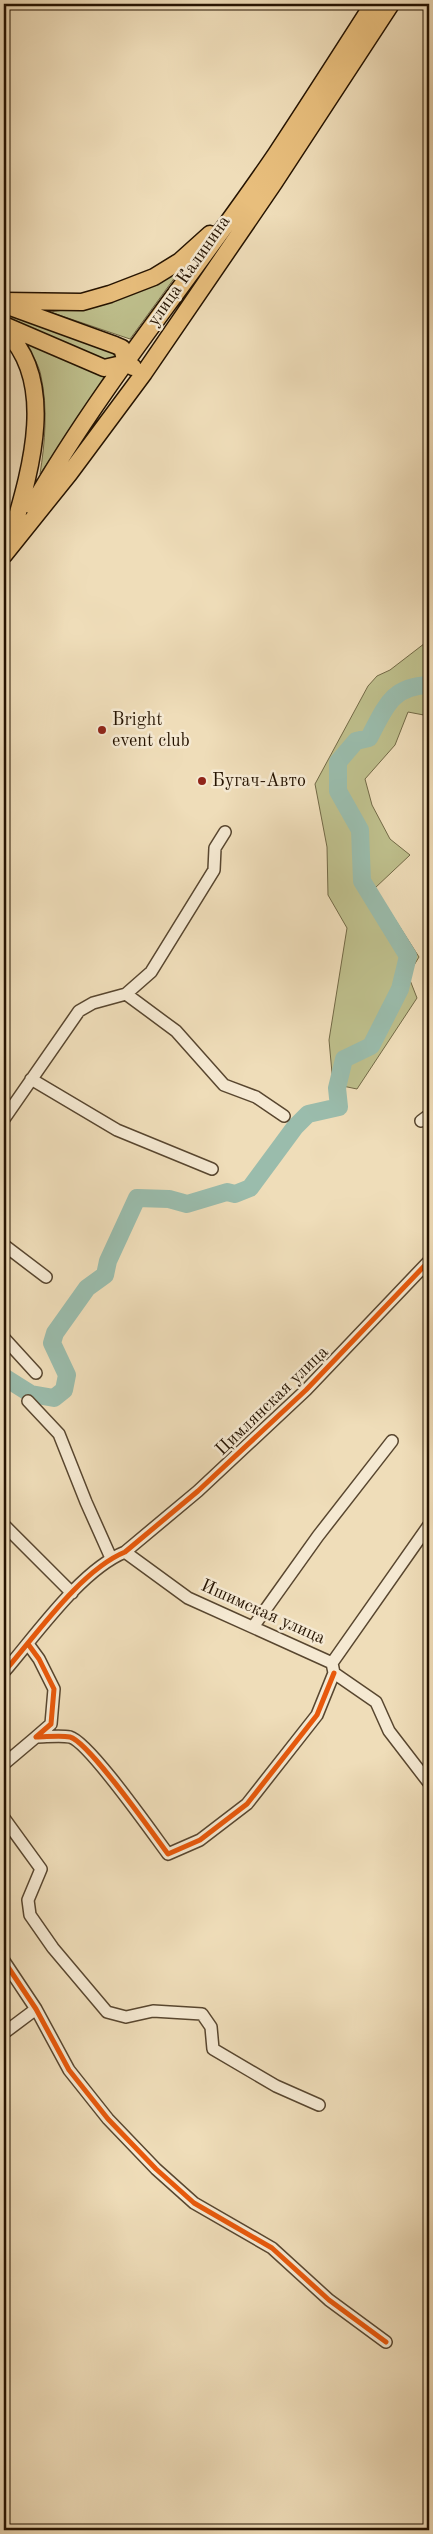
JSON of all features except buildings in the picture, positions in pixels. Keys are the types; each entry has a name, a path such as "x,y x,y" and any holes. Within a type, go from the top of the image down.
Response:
{"main road":[{"name":"улица Калинина","path":"5,553 54,468 126,363 276,154 373,4"},
{"name":"улица Калинина","path":"5,553 69,474 144,373 274,183 391,4"},
{"path":"4,303 82,302 110,294 154,277 180,261 231,216"},
{"path":"4,303 16,311 122,348 126,363"},
{"path":"4,324 104,368 126,363 144,373"},
{"path":"4,330 21,354 34,383 36,415 33,446 24,492 5,553"}],"street":[{"path":"4,1119 79,1011 93,1003 126,994 151,972 214,870 215,848 225,832"},
{"path":"126,994 176,1031 224,1084 256,1097 284,1116"},
{"path":"31,1078 117,1130 212,1169"},
{"path":"4,1244 46,1277"},
{"name":"Цимлянская улица","path":"4,1672 72,1593 111,1558 125,1552 198,1491 306,1390 429,1261"},
{"path":"4,1338 36,1373"},
{"path":"28,1401 59,1434 111,1558"},
{"path":"253,1627 318,1536 392,1441"},
{"path":"4,1525 72,1593"},
{"path":"36,1737 71,1737 79,1743 95,1759 168,1854 200,1840 247,1804 317,1715 333,1668 429,1525"},
{"name":"Ишимская улица","path":"125,1552 188,1598 253,1627 333,1668 376,1702 389,1730 429,1783"},
{"path":"4,1764 51,1724 54,1689 40,1659 28,1644"},
{"path":"4,1818 41,1869 28,1900 30,1915 53,1948 107,2012 126,2017 153,2012 202,2014 211,2027 213,2049 276,2086 319,2105"},
{"path":"4,1961 36,2009 69,2070 108,2119 156,2170 194,2203 272,2248 329,2300 386,2342"},
{"path":"4,2033 36,2009"}],"green space":[{"path":"181,269 130,339 50,312 85,306 134,293"},
{"path":"4,313 112,352 115,357 112,360 106,361 4,316"},
{"path":"24,341 106,378 40,474 45,425 43,388 38,367"},
{"path":"429,640 429,716 408,712 395,745 365,779 372,805 390,839 410,855 375,888 419,957 408,975 417,998 357,1089 333,1084 329,1040 347,928 328,895 327,847 315,784 368,686 377,676 390,670"}],"waterway":[{"path":"4,1377 31,1394 54,1398 64,1390 67,1375 52,1343 55,1333 87,1288 105,1275 108,1261 137,1198 169,1199 187,1204 227,1192 235,1194 250,1188 295,1127 308,1114 339,1107 337,1088 344,1059 371,1046 400,989 408,956 362,881 360,830 338,791 338,762 356,741 369,738 385,708 398,694 416,686 429,685"}],"cycle path":[{"path":"4,1672 76,1588 108,1561 125,1552 198,1491 306,1390 429,1261"},
{"path":"28,1644 39,1659 54,1689 51,1724 36,1737 66,1736 79,1743 105,1771 168,1854 200,1840 247,1804 317,1715 334,1673"},
{"path":"4,1961 36,2009 69,2070 108,2119 156,2169 194,2203 272,2248 329,2300 386,2342"}],"place":[{"name":"Bright event club","path":"102,730"},
{"name":"Бугач-Авто","path":"202,781"}]}
